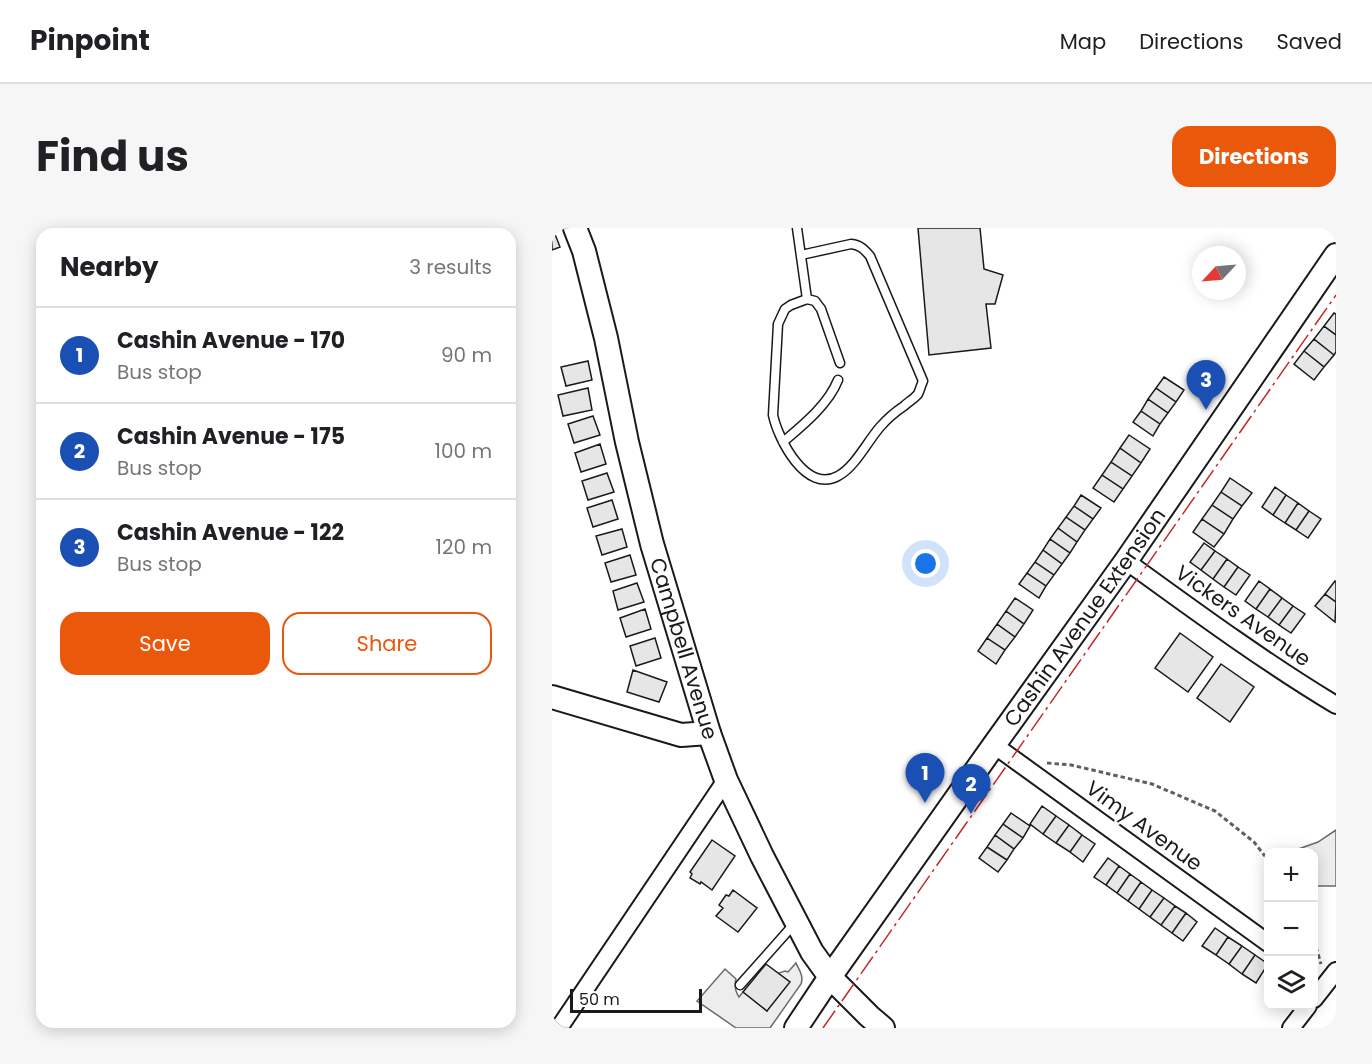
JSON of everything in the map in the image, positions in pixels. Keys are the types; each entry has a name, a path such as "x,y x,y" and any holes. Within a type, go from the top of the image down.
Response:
{"street":[{"name":"Campbell Avenue","path":"575,228 584,251 606,338 627,442 652,544 709,733 726,780 812,952 830,977 883,1028"},
{"name":"Cashin Avenue Extension","path":"796,1028 1126,561 1336,255"},
{"name":"Vickers Avenue","path":"1126,561 1254,652 1336,705"},
{"path":"552,697 681,735 709,733"},
{"name":"Vimy Avenue","path":"994,745 1264,939"},
{"path":"559,1028 726,780"},
{"path":"1318,991 1325,976"},
{"path":"1291,1028 1304,1010"}],"lane":[{"path":"796,228 807,299"},
{"path":"801,255 851,244 859,245 866,251 922,381 918,394 880,427 849,468 839,476 822,479 813,476 794,460 776,428 773,415 778,324 785,309 807,299 815,301 821,309 840,363"},
{"path":"783,442 804,424 829,396 838,380"},
{"path":"740,985 795,922"}],"path":[{"path":"1048,763 1071,765 1152,784 1215,811 1254,842 1264,854"}],"shaded area":[{"path":"1336,830 1336,886 1318,886 1318,848 1301,848 1318,842"},
{"path":"796,963 802,976 801,984 770,1028 736,1028 697,1001 725,969 736,979 735,988 739,997 743,992 767,1011 779,973 788,972"}],"building":[{"path":"918,228 980,228 984,269 1003,275 995,304 986,304 991,348 929,355"},
{"path":"552,229 560,247 552,250"},
{"path":"1334,313 1336,314 1336,335 1324,326"},
{"path":"1324,326 1336,335 1334,355 1314,339"},
{"path":"1314,339 1334,355 1324,367 1304,351"},
{"path":"1304,351 1324,367 1314,380 1294,364"},
{"path":"588,361 592,380 566,386 561,367"},
{"path":"1164,377 1184,390 1176,402 1156,388"},
{"path":"588,388 592,410 563,416 558,395"},
{"path":"1156,388 1176,402 1168,413 1148,399"},
{"path":"1148,399 1168,413 1160,424 1141,411"},
{"path":"1141,411 1160,424 1153,436 1133,422"},
{"path":"593,416 600,435 574,443 568,424"},
{"path":"1129,435 1150,449 1141,463 1120,448"},
{"path":"600,444 606,464 581,472 575,453"},
{"path":"1120,448 1141,463 1132,476 1111,462"},
{"path":"1111,462 1132,476 1123,489 1102,475"},
{"path":"607,473 614,492 588,500 582,481"},
{"path":"1102,475 1123,489 1114,502 1093,488"},
{"path":"1230,478 1252,493 1242,506 1221,492"},
{"path":"1275,487 1286,495 1273,515 1262,507"},
{"path":"1221,492 1242,506 1233,519 1212,505"},
{"path":"1081,495 1101,508 1093,519 1074,506"},
{"path":"1286,495 1298,503 1285,523 1273,515"},
{"path":"612,500 618,519 593,527 587,508"},
{"path":"1298,503 1309,511 1296,530 1285,523"},
{"path":"1212,505 1233,519 1224,534 1202,519"},
{"path":"1074,506 1093,519 1085,530 1066,517"},
{"path":"1309,511 1321,519 1308,538 1296,530"},
{"path":"1066,517 1085,530 1077,542 1058,528"},
{"path":"1202,519 1224,534 1214,547 1193,532"},
{"path":"1058,528 1077,542 1070,553 1050,539"},
{"path":"622,529 627,547 602,555 596,536"},
{"path":"1050,539 1070,553 1062,564 1043,550"},
{"path":"1204,543 1215,551 1201,570 1190,562"},
{"path":"1043,550 1062,564 1054,575 1035,562"},
{"path":"1215,551 1227,559 1213,579 1201,570"},
{"path":"630,555 636,575 611,582 605,563"},
{"path":"1227,559 1238,567 1224,587 1213,579"},
{"path":"1035,562 1054,575 1046,586 1027,573"},
{"path":"1238,567 1250,575 1236,595 1224,587"},
{"path":"1027,573 1046,586 1039,598 1019,584"},
{"path":"1259,581 1270,589 1256,609 1245,601"},
{"path":"1336,582 1336,602 1325,594"},
{"path":"637,583 644,602 618,610 613,591"},
{"path":"1270,589 1282,598 1268,617 1256,609"},
{"path":"1325,594 1336,602 1335,622 1315,606"},
{"path":"1015,598 1033,610 1024,624 1006,611"},
{"path":"1282,598 1293,606 1279,625 1268,617"},
{"path":"1293,606 1305,614 1291,633 1279,625"},
{"path":"645,609 651,629 626,637 620,618"},
{"path":"1006,611 1024,624 1015,637 997,624"},
{"path":"997,624 1015,637 1005,650 987,638"},
{"path":"1180,633 1213,657 1188,692 1155,668"},
{"path":"655,638 661,658 636,666 630,646"},
{"path":"987,638 1005,650 996,664 978,651"},
{"path":"1221,664 1254,687 1230,722 1197,698"},
{"path":"633,670 667,682 659,702 627,692"},
{"path":"1042,806 1056,816 1043,834 1030,824"},
{"path":"1011,813 1030,826 1023,838 1003,824"},
{"path":"1056,816 1069,825 1056,843 1043,834"},
{"path":"1003,824 1023,838 1014,849 995,835"},
{"path":"1069,825 1082,835 1070,852 1056,843"},
{"path":"995,835 1014,849 1007,860 987,847"},
{"path":"1082,835 1095,844 1083,862 1070,852"},
{"path":"712,840 735,856 712,890 690,878 692,874 690,872"},
{"path":"987,847 1007,860 998,872 979,858"},
{"path":"1108,858 1119,866 1106,885 1094,877"},
{"path":"1119,866 1130,874 1117,893 1106,885"},
{"path":"1130,874 1141,882 1128,901 1117,893"},
{"path":"1141,882 1152,890 1139,909 1128,901"},
{"path":"733,890 757,908 738,932 716,916 723,908 719,905"},
{"path":"1152,890 1164,898 1150,917 1139,909"},
{"path":"1164,898 1175,906 1161,925 1150,917"},
{"path":"1175,906 1186,913 1172,933 1161,925"},
{"path":"1186,913 1197,922 1183,941 1172,933"},
{"path":"1215,928 1228,937 1216,955 1202,946"},
{"path":"1228,937 1242,946 1229,964 1216,955"},
{"path":"1242,946 1255,955 1242,974 1229,964"},
{"path":"1255,955 1264,961 1264,970 1256,983 1242,974"},
{"path":"766,964 790,982 767,1011 743,992"}],"power":[{"path":"823,1028 1336,295"}],"place":[{"name":"Cashin Avenue - 122","path":"1206,410"},
{"name":"Cashin Avenue - 170","path":"925,803"},
{"name":"Cashin Avenue - 175","path":"971,814"}]}
